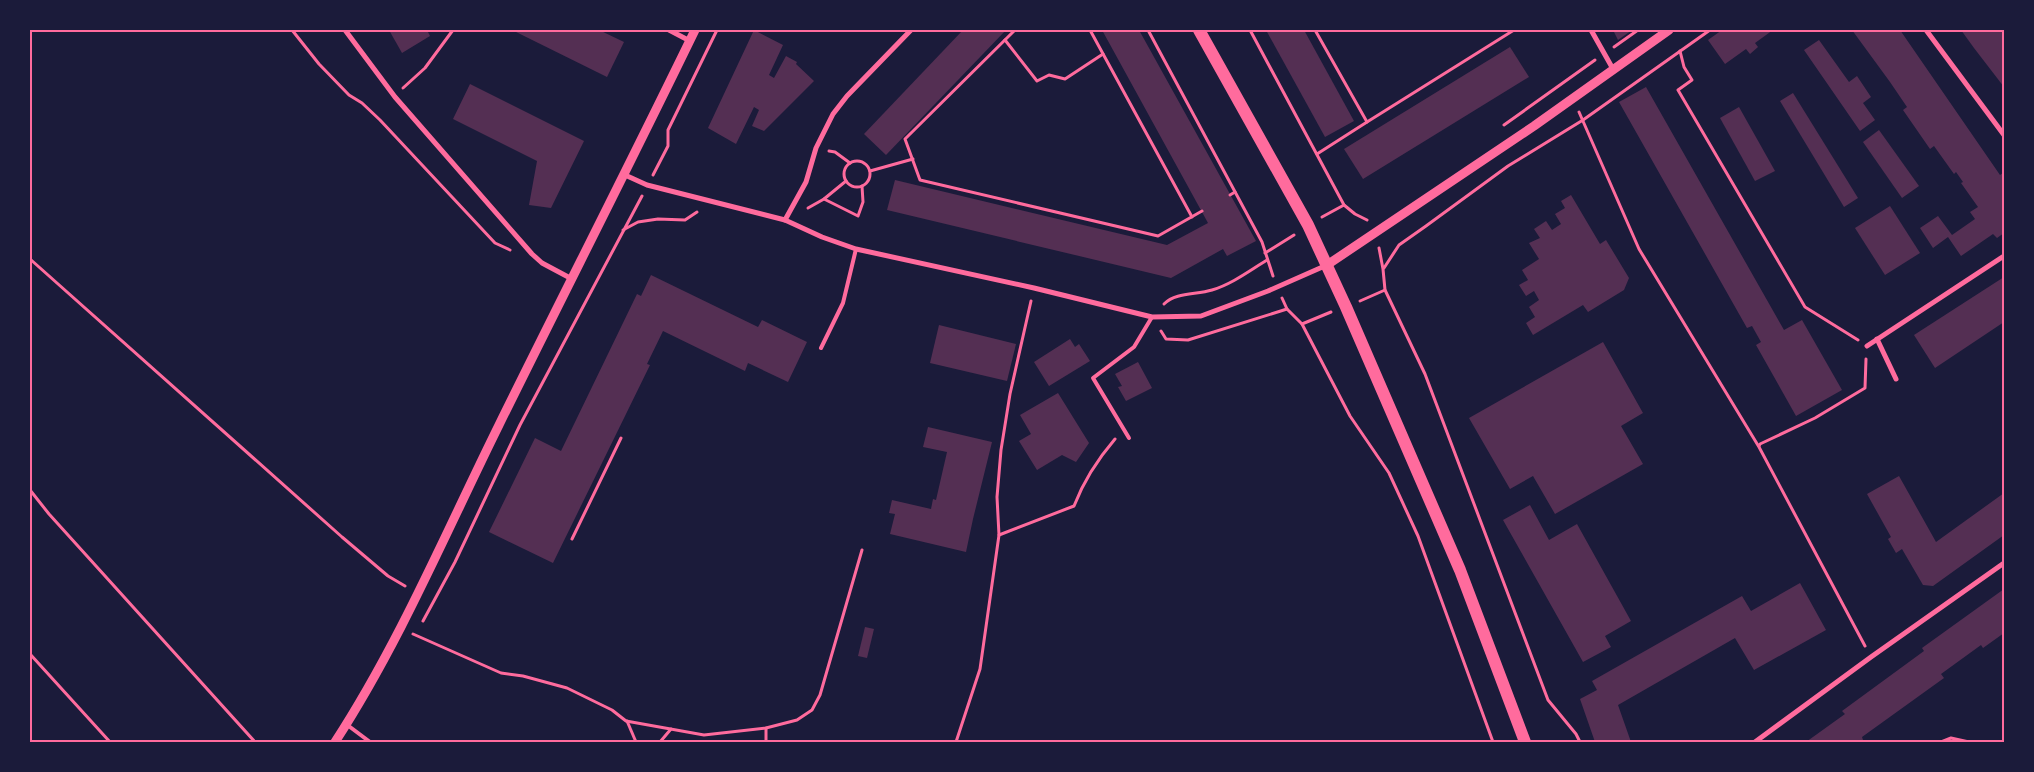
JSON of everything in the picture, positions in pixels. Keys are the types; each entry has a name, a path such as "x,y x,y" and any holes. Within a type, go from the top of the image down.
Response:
{"main road":[{"path":"1199,30 1303,217 1327,266 1460,570 1525,742"}],"street":[{"path":"345,30 395,97 532,254 542,263 573,280"},
{"path":"669,30 690,41"},
{"path":"335,742 401,629 496,431 573,280 696,30"},
{"path":"785,220 806,182 816,148 833,114 847,96 911,30"},
{"path":"1591,30 1613,69"},
{"path":"625,174 647,185 785,220 822,237 856,249 1034,288 1152,317 1200,316 1278,287 1327,266 1534,126 1669,30"},
{"path":"1926,30 2004,135"},
{"path":"1867,346 2004,256"},
{"path":"1877,340 1896,379"},
{"path":"1755,742 2004,563"}],"lane":[{"path":"821,348 843,304 856,249"},
{"path":"1129,438 1093,378 1134,347 1152,317"},
{"path":"346,724 370,742"}],"path":[{"path":"292,30 319,64 349,95 362,103 380,120 495,243 542,263"},
{"path":"395,97 425,68 453,30"},
{"path":"663,156 668,146 668,130 717,30"},
{"path":"1015,30 905,139 920,180 1158,236 1202,211"},
{"path":"1090,30 1192,217"},
{"path":"1148,30 1262,242 1287,309 1302,324 1350,416 1389,473 1418,536 1493,742"},
{"path":"1250,30 1344,205 1355,214 1366,219 1375,232 1383,269 1385,290 1425,374 1548,700 1576,734 1580,742"},
{"path":"1315,30 1366,122"},
{"path":"1317,154 1514,30"},
{"path":"1383,269 1399,245 1508,166 1582,120 1710,30"},
{"path":"1004,40 1037,81 1049,75 1065,79 1103,54"},
{"path":"1680,51 1684,67 1692,80 1678,90 1804,306 1867,346 1865,388 1815,418 1760,444 1759,447"},
{"path":"1572,98 1639,249 1759,447 1871,657"},
{"path":"816,148 835,152 850,163"},
{"path":"870,171 912,159"},
{"path":"857,161 866,164 870,171 869,180 862,186 853,187 846,181 844,175 850,163 857,161"},
{"path":"785,220 824,198 846,181"},
{"path":"824,198 858,216 863,202 862,186"},
{"path":"1230,195 1235,192"},
{"path":"623,230 638,222 658,219 685,220 712,202"},
{"path":"416,635 455,562 524,417 630,216"},
{"path":"30,259 342,537 388,576 418,594"},
{"path":"956,742 980,669 999,535 997,497 1001,450 1010,394 1034,288"},
{"path":"999,535 1074,506 1082,485 1101,456 1124,430"},
{"path":"572,539 621,438"},
{"path":"30,490 49,514 255,742"},
{"path":"626,721 704,734 766,728 797,720 812,710 820,694 862,550"},
{"path":"401,629 501,673 523,676 568,688 612,710 626,721 636,742"},
{"path":"30,654 110,742"},
{"path":"766,728 766,740"},
{"path":"660,742 671,729"},
{"path":"1940,742 1950,738 1969,742"}],"building":[{"path":"389,30 427,30 430,36 402,53"},
{"path":"512,30 599,30 624,42 607,77"},
{"path":"754,30 783,45 769,75 774,78 786,56 797,62 796,64 814,81 764,131 752,126 759,110 754,107 736,144 708,128"},
{"path":"963,30 1006,30 886,155 864,134"},
{"path":"1102,30 1139,30 1256,241 1227,256 1223,249 1171,278 887,210 895,180 1167,245 1208,223"},
{"path":"1266,30 1304,30 1354,121 1325,137"},
{"path":"1613,30 1632,30 1618,40"},
{"path":"1722,30 1773,30 1755,43 1758,47 1750,54 1746,49 1725,64 1708,40"},
{"path":"1852,30 1900,30 2000,175 2003,173 2004,233 1997,238 1993,234 1961,256 1948,237 1933,248 1920,228 1938,216 1952,235 1975,219 1970,212 1978,207 1961,183 1963,182 1956,172 1954,174 1934,146 1930,149 1903,110 1907,107"},
{"path":"1961,30 2004,30 2004,87 1974,48"},
{"path":"1819,40 1849,82 1857,76 1871,97 1863,103 1875,120 1860,131 1804,50"},
{"path":"1510,47 1529,77 1363,179 1344,149"},
{"path":"470,84 584,141 551,208 529,205 537,161 453,119"},
{"path":"1646,87 1784,330 1802,320 1842,390 1796,416 1756,345 1761,342 1752,326 1747,328 1619,102"},
{"path":"1793,93 1858,198 1844,207 1780,101"},
{"path":"1739,107 1775,171 1755,181 1720,118"},
{"path":"1879,130 1919,186 1902,198 1863,142"},
{"path":"1571,195 1600,244 1606,240 1629,278 1624,290 1588,312 1583,305 1533,335 1526,323 1535,317 1529,307 1539,300 1534,291 1526,296 1519,285 1528,280 1522,270 1539,259 1529,243 1540,238 1534,229 1546,221 1552,230 1561,224 1555,214 1565,208 1561,201"},
{"path":"1890,206 1920,253 1885,275 1855,228"},
{"path":"651,275 758,327 762,320 807,342 788,382 748,363 745,371 663,331 647,364 650,365 553,563 489,532 535,438 561,451 637,294 641,296"},
{"path":"2004,277 2004,322 1935,368 1914,335"},
{"path":"939,325 1016,344 1007,381 930,363"},
{"path":"1070,339 1075,347 1079,344 1090,361 1049,386 1034,362"},
{"path":"1603,342 1643,413 1621,426 1643,464 1555,514 1533,476 1510,489 1469,418"},
{"path":"1138,362 1152,388 1126,401 1118,387 1122,386 1115,374"},
{"path":"1058,393 1089,443 1076,462 1062,455 1037,470 1019,441 1031,434 1020,415"},
{"path":"928,427 992,442 966,552 890,534 895,514 889,513 892,500 931,509 933,499 936,500 947,452 923,447"},
{"path":"1899,476 1936,542 2004,493 2004,535 1933,586 1923,585 1902,549 1896,553 1888,539 1891,537 1867,494"},
{"path":"1530,505 1549,540 1577,524 1631,621 1605,636 1611,647 1583,662 1503,520"},
{"path":"1800,583 1826,630 1754,670 1735,638 1618,705 1631,742 1595,742 1580,699 1597,690 1592,681 1742,596 1751,611"},
{"path":"2004,589 2004,633 1983,648 1981,645 1941,674 1944,678 1862,737 1863,740 1860,742 1806,742 1845,714 1842,711 1924,651 1922,648"},
{"path":"865,627 874,629 867,658 858,656"}]}
